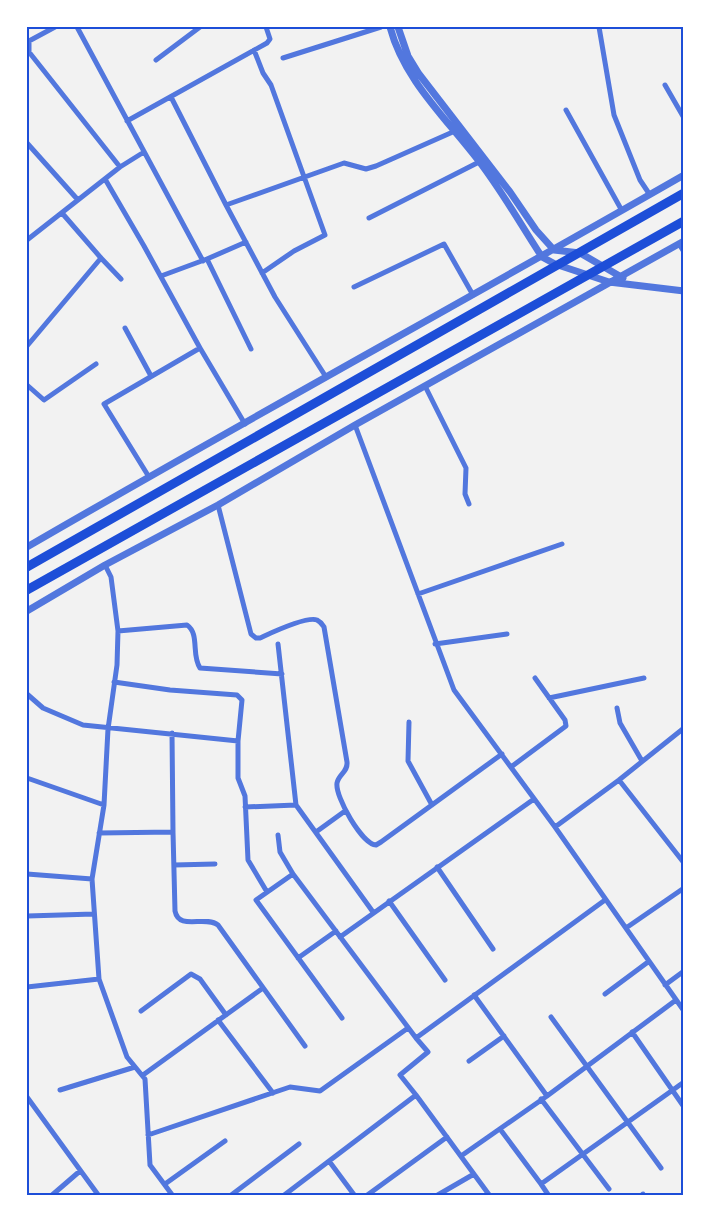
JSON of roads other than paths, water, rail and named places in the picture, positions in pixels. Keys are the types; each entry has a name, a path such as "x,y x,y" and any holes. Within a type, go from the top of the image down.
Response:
{"highway":[{"path":"27,567 684,193"},
{"path":"27,590 684,221"}],"street":[{"path":"55,27 29,41 29,52 120,167"},
{"path":"77,27 205,260 251,349"},
{"path":"156,60 200,27"},
{"path":"127,121 254,50 270,39 266,27"},
{"path":"283,58 381,27"},
{"path":"390,27 394,42 409,74 455,131 482,160 542,257 555,264 609,282 684,291"},
{"path":"398,27 408,56 419,74 482,160 554,250 580,253 633,284"},
{"path":"599,27 614,115 640,180 650,195"},
{"path":"254,50 263,73 272,85 325,235 294,251 262,273"},
{"path":"665,85 684,117"},
{"path":"171,97 275,297 326,377"},
{"path":"566,110 621,210"},
{"path":"226,205 344,163 366,169 376,166 455,131"},
{"path":"27,143 78,200"},
{"path":"27,240 120,167 144,152"},
{"path":"369,218 482,160"},
{"path":"27,547 684,175"},
{"path":"105,179 245,424"},
{"path":"62,213 121,279"},
{"path":"160,276 246,242"},
{"path":"27,611 682,242 684,252"},
{"path":"354,287 444,244 473,295"},
{"path":"27,346 101,258"},
{"path":"125,328 151,376"},
{"path":"149,477 104,404 200,348"},
{"path":"27,385 44,400 96,364"},
{"path":"425,386 466,468 465,494 469,504"},
{"path":"355,425 454,690 512,767 684,1011"},
{"path":"218,505 251,634 260,638 288,626 313,619 321,622 324,627 348,762 346,771 338,780 337,786 345,811 368,843 376,845 502,754"},
{"path":"418,594 562,544"},
{"path":"105,565 111,577 118,631 117,665 108,729 104,805 92,879 99,979 127,1057 143,1075 150,1165 173,1196"},
{"path":"118,631 187,625 193,632 195,659 200,668 282,674"},
{"path":"435,644 507,634"},
{"path":"278,644 297,805 373,912"},
{"path":"512,767 566,726 565,720 535,678"},
{"path":"549,698 644,678"},
{"path":"114,682 171,690 237,695 242,702 238,741 238,781 244,792 248,860 267,892"},
{"path":"27,694 37,704 77,724 238,741"},
{"path":"617,708 620,723 642,761"},
{"path":"409,722 408,761 432,805"},
{"path":"555,828 684,728"},
{"path":"172,734 175,911 177,918 182,922 208,920 215,922 305,1046"},
{"path":"27,778 104,805"},
{"path":"619,780 684,864"},
{"path":"340,937 534,799"},
{"path":"245,807 297,805"},
{"path":"316,832 345,811"},
{"path":"99,833 173,832"},
{"path":"278,834 280,852 293,874 428,1052 400,1075 490,1196"},
{"path":"174,865 215,864"},
{"path":"436,867 493,949"},
{"path":"27,874 92,879"},
{"path":"293,874 256,900 342,1018"},
{"path":"626,928 684,888"},
{"path":"416,1038 605,900"},
{"path":"389,901 445,980"},
{"path":"27,916 94,914"},
{"path":"298,958 336,931"},
{"path":"605,994 648,962"},
{"path":"665,985 684,971"},
{"path":"141,1011 191,974 200,979 226,1015"},
{"path":"27,987 99,979"},
{"path":"143,1075 263,988"},
{"path":"474,995 609,1190"},
{"path":"461,1156 676,1000"},
{"path":"550,1017 661,1168"},
{"path":"218,1020 273,1093"},
{"path":"148,1135 290,1088 320,1091 408,1028"},
{"path":"632,1032 684,1107"},
{"path":"469,1060 504,1036"},
{"path":"60,1090 135,1067"},
{"path":"541,1184 684,1082"},
{"path":"283,1196 416,1095"},
{"path":"27,1097 99,1196"},
{"path":"500,1129 549,1196"},
{"path":"366,1196 447,1137"},
{"path":"165,1184 225,1141"},
{"path":"230,1196 299,1144"},
{"path":"329,1161 355,1196"},
{"path":"51,1196 80,1171"},
{"path":"436,1196 474,1174"}]}
